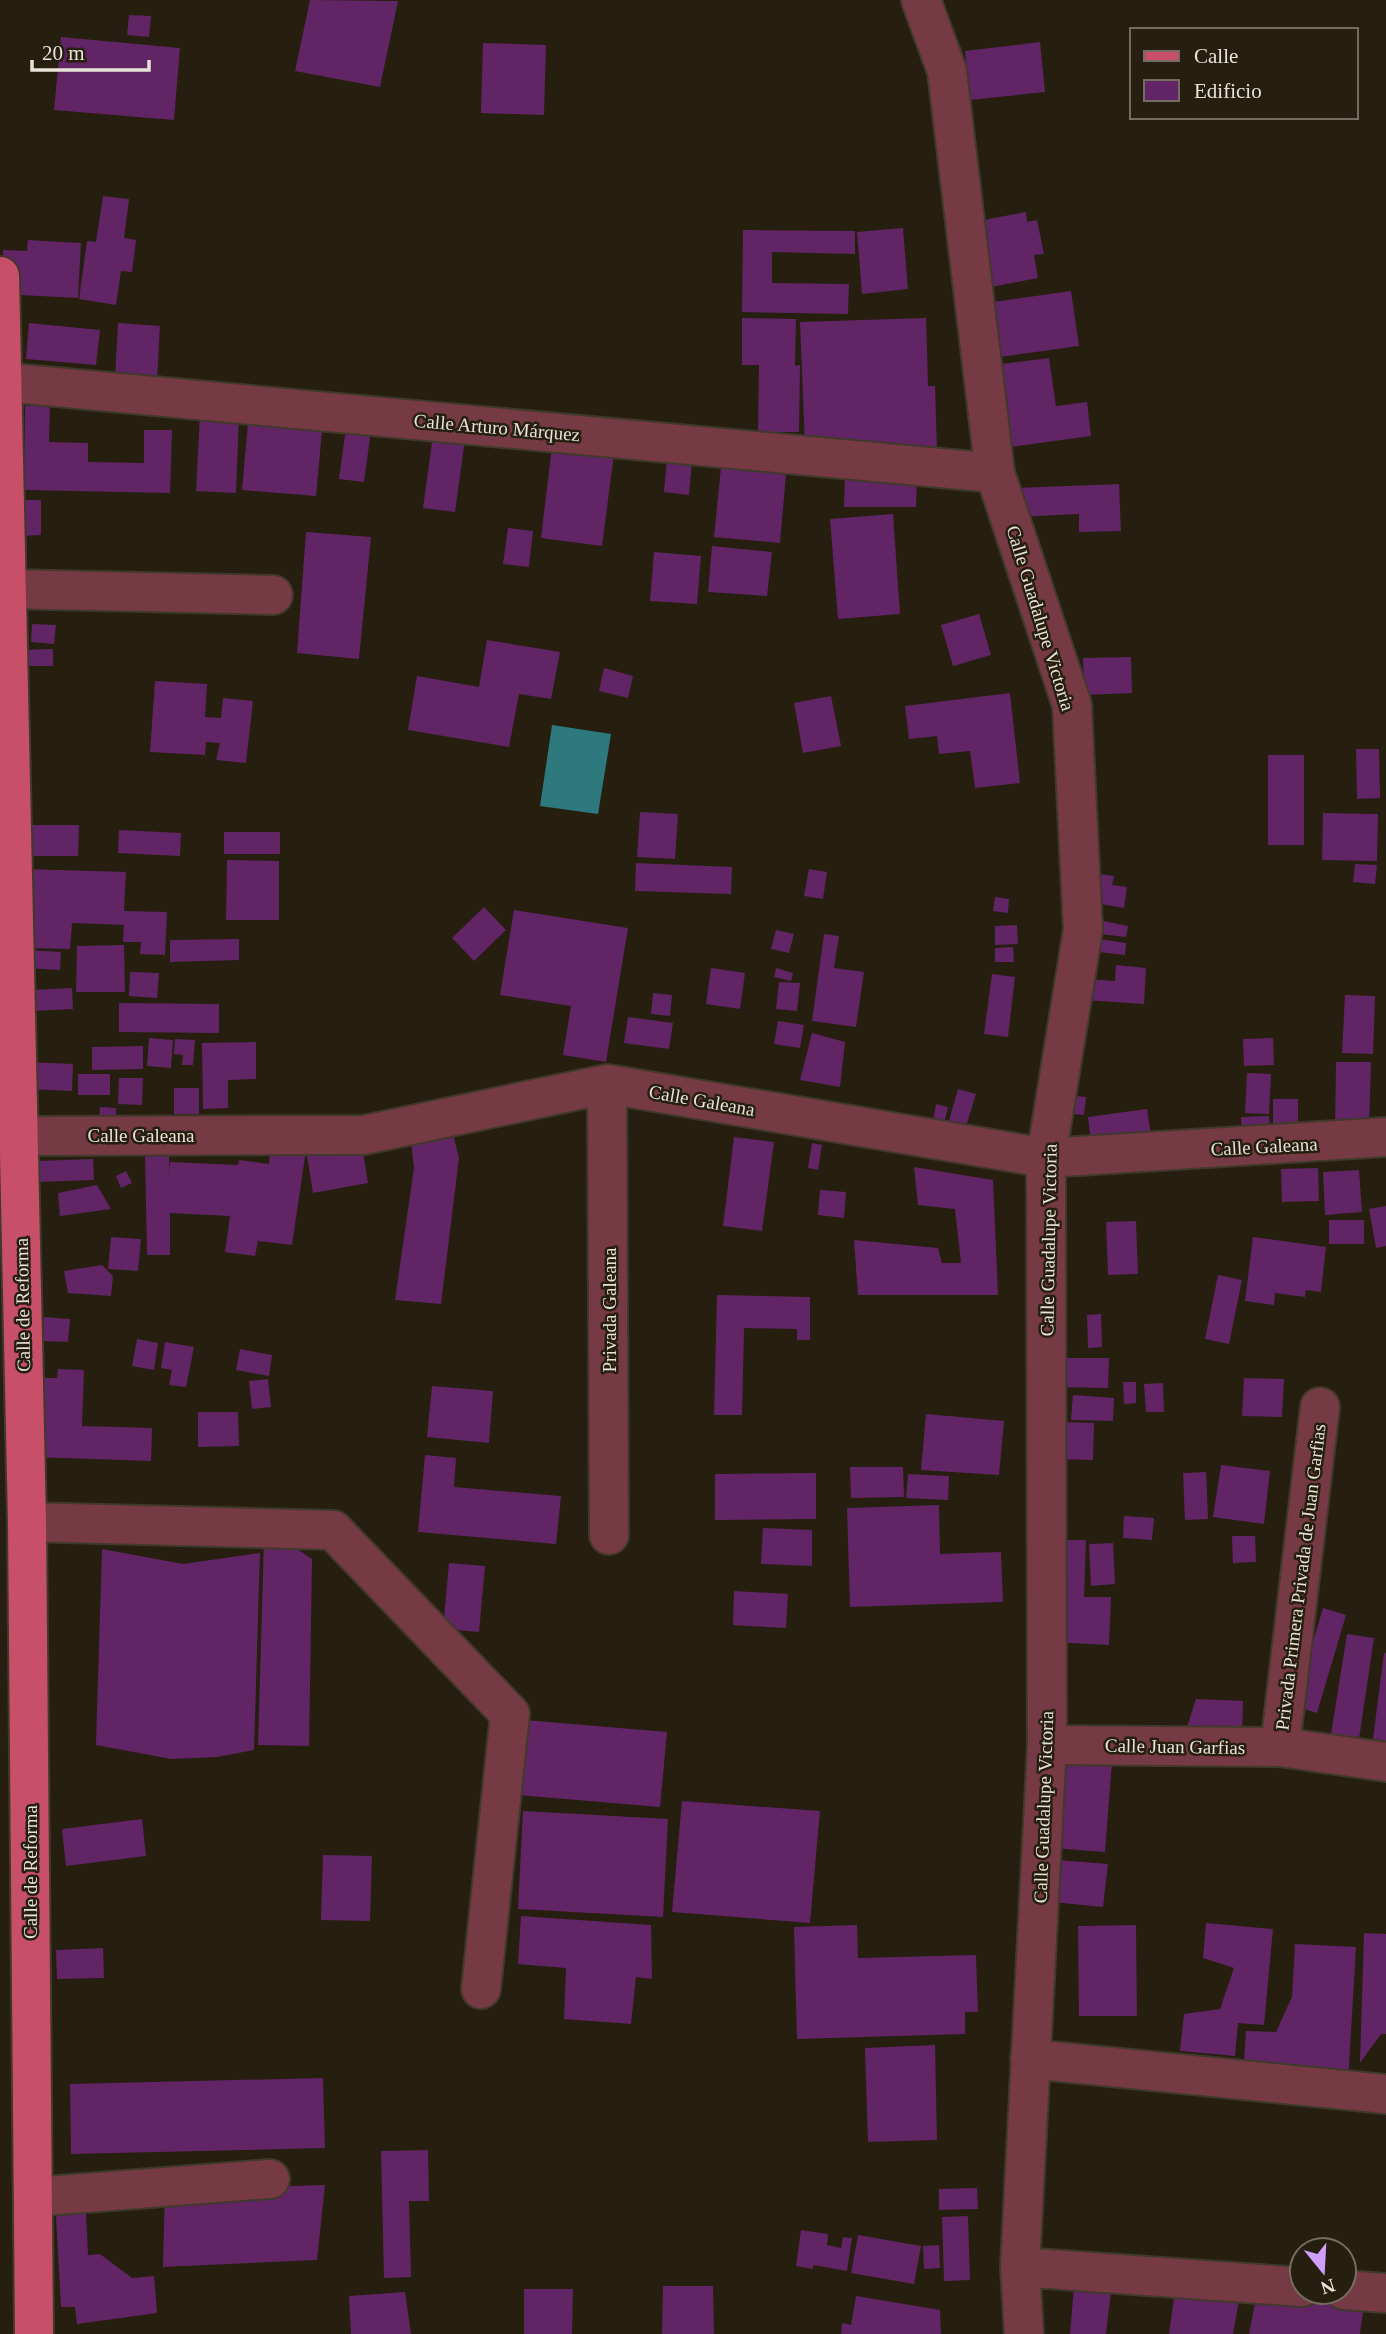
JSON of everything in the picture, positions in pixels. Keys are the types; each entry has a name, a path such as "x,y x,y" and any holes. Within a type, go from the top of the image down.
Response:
{"main road":[{"name":"Calle de Reforma","path":"0,276 27,1522 34,2334"}],"street":[{"name":"Calle Guadalupe Victoria","path":"921,0 947,71 995,473 1072,705 1083,930 1046,1158 1047,1745 1020,2267 1024,2334"},
{"name":"Calle Arturo Márquez","path":"2,382 995,473"},
{"path":"7,589 273,596"},
{"name":"Calle Galeana","path":"19,1136 364,1135 607,1084 1046,1158 1386,1137"},
{"name":"Privada Galeana","path":"607,1084 609,1535"},
{"name":"Privada Primera Privada de Juan Garfias","path":"1280,1747 1320,1406"},
{"path":"27,1522 334,1530 510,1714 481,1989"},
{"name":"Calle Juan Garfias","path":"1047,1745 1280,1747 1386,1762"},
{"path":"1030,2059 1386,2094"},
{"path":"33,2197 270,2179"},
{"path":"1020,2267 1288,2286"},
{"path":"1358,2291 1386,2293"}],"water":[{"path":"552,725 611,734 598,814 540,806"}],"building":[{"path":"310,0 398,1 380,87 295,71"},
{"path":"129,15 151,16 149,37 127,35"},
{"path":"61,37 180,48 174,120 54,110"},
{"path":"1040,42 1045,92 970,100 965,51"},
{"path":"483,43 546,45 544,115 481,113"},
{"path":"103,196 129,199 124,238 136,240 132,272 121,271 116,305 79,299 87,241 96,242"},
{"path":"1026,212 1027,222 1037,220 1044,254 1034,255 1038,278 986,288 973,222"},
{"path":"903,228 908,289 862,294 857,232"},
{"path":"743,230 855,231 855,254 772,252 772,283 849,284 848,314 742,312"},
{"path":"28,240 81,243 78,298 1,294 3,250 27,251"},
{"path":"1071,291 1079,346 986,359 978,304"},
{"path":"742,318 796,319 795,366 800,365 799,432 758,432 759,365 742,365"},
{"path":"926,318 928,386 935,386 937,450 805,446 800,322"},
{"path":"29,323 100,330 96,365 26,359"},
{"path":"118,323 160,326 157,381 115,379"},
{"path":"1049,358 1056,406 1087,402 1091,436 997,449 986,366"},
{"path":"50,405 49,442 88,443 88,462 144,463 144,430 172,430 170,493 25,490 25,406"},
{"path":"200,414 239,416 236,493 196,491"},
{"path":"323,420 316,496 242,490 248,423"},
{"path":"347,420 372,423 364,482 339,479"},
{"path":"433,435 465,439 455,512 423,508"},
{"path":"552,446 614,454 602,546 541,538"},
{"path":"722,457 787,462 780,543 714,537"},
{"path":"667,458 692,461 689,495 664,492"},
{"path":"845,472 917,473 916,507 844,507"},
{"path":"1119,484 1121,531 1079,532 1079,514 1014,517 1013,488"},
{"path":"21,500 41,500 41,535 21,536"},
{"path":"893,514 900,614 838,619 830,519"},
{"path":"508,528 533,531 529,567 503,564"},
{"path":"306,532 371,537 359,659 297,653"},
{"path":"712,546 772,552 767,596 708,592"},
{"path":"654,552 701,556 697,604 650,601"},
{"path":"979,614 991,655 953,666 941,625"},
{"path":"32,624 56,625 54,644 31,642"},
{"path":"487,640 560,652 551,699 519,694 509,747 408,730 417,676 479,687"},
{"path":"53,649 53,666 21,666 20,650"},
{"path":"1131,657 1132,693 1084,695 1083,658"},
{"path":"604,668 633,676 628,698 599,691"},
{"path":"155,681 207,684 205,717 221,718 223,698 253,701 246,763 216,760 220,743 206,742 205,755 150,752"},
{"path":"1010,693 1020,783 975,788 970,751 939,754 937,736 909,739 905,706"},
{"path":"831,696 841,746 803,753 794,703"},
{"path":"1356,749 1379,749 1380,798 1357,799"},
{"path":"1268,755 1304,755 1304,845 1268,845"},
{"path":"640,812 678,814 675,859 637,857"},
{"path":"1323,813 1378,814 1377,861 1322,860"},
{"path":"28,825 79,825 78,856 28,856"},
{"path":"119,830 181,833 180,856 118,853"},
{"path":"224,832 280,832 280,854 224,854"},
{"path":"227,860 279,861 279,920 226,920"},
{"path":"636,863 732,867 731,894 635,891"},
{"path":"1355,864 1377,865 1375,884 1353,882"},
{"path":"25,869 126,872 124,911 167,912 165,955 140,954 141,942 123,942 124,925 72,923 70,949 22,948"},
{"path":"809,869 827,872 823,899 804,896"},
{"path":"1092,873 1114,876 1112,885 1127,887 1124,908 1088,902"},
{"path":"995,897 1009,899 1008,913 993,911"},
{"path":"484,907 506,930 474,961 452,938"},
{"path":"514,910 628,928 606,1062 563,1055 571,1006 500,995"},
{"path":"1103,921 1128,926 1126,937 1100,934"},
{"path":"1017,925 1018,944 995,945 995,926"},
{"path":"776,930 794,934 789,953 771,949"},
{"path":"824,934 839,936 834,968 864,972 856,1027 812,1021"},
{"path":"239,939 239,960 170,962 170,940"},
{"path":"1099,939 1126,943 1125,955 1098,952"},
{"path":"124,945 125,992 76,992 77,946"},
{"path":"1013,947 1014,962 995,962 995,948"},
{"path":"27,950 61,952 60,970 26,968"},
{"path":"1116,965 1146,968 1144,1004 1084,1000 1086,979 1115,981"},
{"path":"711,968 745,973 740,1009 706,1004"},
{"path":"776,968 793,973 791,981 774,977"},
{"path":"130,972 159,973 157,998 129,996"},
{"path":"992,974 1015,977 1008,1037 984,1034"},
{"path":"779,982 800,983 797,1011 776,1009"},
{"path":"72,988 73,1009 33,1011 31,990"},
{"path":"653,993 672,995 670,1016 651,1014"},
{"path":"1345,995 1375,996 1373,1054 1342,1053"},
{"path":"119,1003 219,1004 219,1033 119,1032"},
{"path":"628,1017 673,1023 669,1049 624,1043"},
{"path":"778,1021 804,1025 800,1048 774,1044"},
{"path":"812,1033 845,1042 840,1087 800,1080"},
{"path":"149,1038 173,1040 171,1068 147,1066"},
{"path":"1273,1038 1274,1065 1244,1066 1243,1039"},
{"path":"175,1039 195,1040 193,1065 182,1065 183,1055 174,1054"},
{"path":"256,1042 256,1079 228,1080 228,1108 203,1109 202,1043"},
{"path":"143,1046 143,1069 92,1070 92,1047"},
{"path":"27,1062 73,1064 72,1091 26,1089"},
{"path":"1336,1062 1371,1062 1369,1129 1335,1128"},
{"path":"1247,1073 1271,1074 1269,1114 1245,1113"},
{"path":"78,1074 110,1074 110,1095 78,1095"},
{"path":"119,1078 143,1078 142,1105 118,1104"},
{"path":"174,1088 199,1088 199,1114 174,1114"},
{"path":"958,1089 976,1094 964,1133 947,1128"},
{"path":"1064,1095 1086,1097 1084,1115 1063,1113"},
{"path":"1273,1099 1298,1099 1298,1138 1273,1138"},
{"path":"936,1104 948,1107 944,1124 933,1121"},
{"path":"100,1107 116,1108 115,1133 98,1132"},
{"path":"1147,1109 1152,1142 1092,1150 1088,1117"},
{"path":"1269,1116 1270,1137 1242,1138 1241,1117"},
{"path":"450,1122 459,1158 441,1304 395,1300 414,1168 410,1132"},
{"path":"734,1137 774,1142 762,1231 723,1226"},
{"path":"361,1140 368,1183 313,1193 306,1150"},
{"path":"812,1143 822,1145 818,1170 808,1168"},
{"path":"271,1145 306,1150 292,1245 258,1241 255,1256 225,1252 230,1216 170,1213 170,1255 147,1255 145,1155 169,1154 170,1179 170,1162 238,1165 239,1160 269,1164"},
{"path":"93,1159 94,1180 38,1182 37,1161"},
{"path":"914,1167 993,1180 998,1295 858,1295 854,1240 938,1248 942,1263 961,1263 955,1209 918,1205"},
{"path":"1318,1168 1319,1201 1282,1202 1281,1169"},
{"path":"1359,1170 1362,1212 1325,1215 1323,1172"},
{"path":"126,1171 132,1183 121,1188 116,1176"},
{"path":"97,1185 111,1209 60,1216 58,1193"},
{"path":"820,1190 846,1192 844,1218 818,1215"},
{"path":"1386,1206 1386,1246 1376,1248 1369,1209"},
{"path":"1329,1220 1364,1220 1364,1244 1329,1244"},
{"path":"1136,1221 1138,1274 1108,1275 1106,1222"},
{"path":"111,1237 141,1239 138,1271 108,1269"},
{"path":"1253,1237 1326,1247 1321,1292 1306,1290 1305,1297 1275,1293 1274,1305 1245,1301"},
{"path":"102,1265 113,1276 111,1296 68,1293 64,1271"},
{"path":"1218,1275 1242,1280 1229,1344 1205,1339"},
{"path":"717,1295 810,1297 810,1340 797,1340 797,1329 744,1328 742,1415 714,1415"},
{"path":"1101,1314 1102,1347 1088,1348 1087,1315"},
{"path":"44,1317 70,1319 68,1342 43,1341"},
{"path":"137,1339 158,1343 154,1370 132,1366"},
{"path":"165,1342 194,1347 186,1387 169,1385 172,1370 161,1368"},
{"path":"240,1349 272,1355 269,1376 236,1370"},
{"path":"1054,1358 1109,1358 1108,1388 1054,1387"},
{"path":"58,1369 84,1370 82,1426 152,1428 151,1461 33,1457 36,1378 57,1378"},
{"path":"1244,1378 1284,1379 1282,1417 1242,1416"},
{"path":"268,1379 271,1407 252,1409 249,1381"},
{"path":"1123,1382 1136,1382 1136,1403 1124,1404"},
{"path":"1163,1383 1164,1412 1146,1412 1144,1384"},
{"path":"432,1386 493,1391 489,1443 427,1437"},
{"path":"1073,1395 1114,1398 1113,1421 1071,1420"},
{"path":"198,1412 238,1412 239,1446 198,1447"},
{"path":"926,1414 1004,1421 999,1475 921,1470"},
{"path":"1054,1422 1094,1423 1093,1460 1053,1459"},
{"path":"425,1455 456,1458 454,1487 561,1496 556,1544 418,1532"},
{"path":"1221,1465 1270,1471 1264,1524 1213,1517"},
{"path":"850,1467 903,1467 904,1497 851,1498"},
{"path":"1206,1472 1208,1519 1185,1520 1183,1473"},
{"path":"816,1473 816,1519 715,1520 715,1474"},
{"path":"908,1474 949,1476 948,1500 906,1498"},
{"path":"939,1505 940,1554 1001,1552 1003,1602 850,1607 847,1508"},
{"path":"1124,1516 1154,1518 1152,1540 1123,1538"},
{"path":"763,1528 812,1530 812,1566 761,1564"},
{"path":"1232,1536 1255,1536 1256,1562 1233,1563"},
{"path":"264,1539 282,1539 312,1559 309,1746 258,1745"},
{"path":"1050,1540 1086,1540 1084,1597 1111,1597 1109,1645 1051,1642"},
{"path":"1113,1543 1115,1584 1091,1586 1089,1544"},
{"path":"102,1549 183,1564 260,1553 254,1750 217,1757 171,1759 96,1745"},
{"path":"449,1563 485,1566 479,1632 443,1629"},
{"path":"734,1591 788,1594 786,1628 733,1625"},
{"path":"1323,1608 1346,1615 1317,1713 1294,1706"},
{"path":"1347,1634 1374,1638 1359,1739 1331,1734"},
{"path":"1386,1653 1386,1741 1373,1739"},
{"path":"1196,1699 1243,1701 1242,1732 1186,1730"},
{"path":"525,1720 667,1732 660,1807 518,1795"},
{"path":"1059,1758 1112,1762 1105,1852 1052,1848"},
{"path":"682,1801 820,1811 810,1923 672,1912"},
{"path":"523,1811 668,1819 663,1917 518,1909"},
{"path":"142,1819 146,1856 66,1866 62,1829"},
{"path":"323,1855 372,1856 370,1921 321,1920"},
{"path":"1057,1860 1108,1864 1103,1907 1052,1902"},
{"path":"521,1916 651,1925 652,1979 636,1977 631,2024 564,2019 566,1968 518,1964"},
{"path":"1206,1923 1273,1929 1264,2025 1238,2023 1235,2056 1180,2051 1184,2014 1220,2009 1234,1968 1203,1958"},
{"path":"857,1925 858,1958 976,1955 978,2012 965,2012 965,2034 797,2039 794,1927"},
{"path":"1136,1925 1137,2016 1079,2016 1078,1926"},
{"path":"1364,1933 1386,1934 1386,2034 1381,2034 1360,2063"},
{"path":"1295,1944 1356,1947 1348,2083 1243,2077 1246,2031 1276,2032 1292,1997"},
{"path":"103,1948 104,1978 57,1979 56,1950"},
{"path":"935,2045 937,2140 868,2142 865,2048"},
{"path":"323,2078 325,2148 71,2154 70,2084"},
{"path":"428,2150 429,2201 409,2201 411,2277 384,2278 381,2151"},
{"path":"325,2185 317,2260 163,2267 165,2190"},
{"path":"977,2188 978,2209 939,2210 939,2189"},
{"path":"86,2213 88,2255 100,2254 132,2278 154,2276 157,2313 77,2324 75,2307 61,2307 56,2216"},
{"path":"968,2216 970,2280 944,2281 942,2217"},
{"path":"801,2230 828,2234 827,2245 841,2248 843,2237 852,2238 847,2271 813,2265 813,2269 796,2266"},
{"path":"858,2235 921,2246 914,2284 851,2273"},
{"path":"939,2245 940,2268 924,2269 923,2246"},
{"path":"1075,2275 1113,2275 1106,2334 1070,2334"},
{"path":"1176,2284 1241,2289 1233,2334 1169,2334"},
{"path":"663,2286 713,2286 714,2334 662,2334"},
{"path":"524,2289 573,2289 572,2334 524,2334"},
{"path":"405,2292 411,2334 351,2334 349,2296"},
{"path":"856,2296 940,2310 941,2334 841,2334 842,2323 851,2325"},
{"path":"1358,2297 1365,2297 1360,2334 1249,2334 1255,2303 1288,2301 1288,2306 1358,2306"}]}
